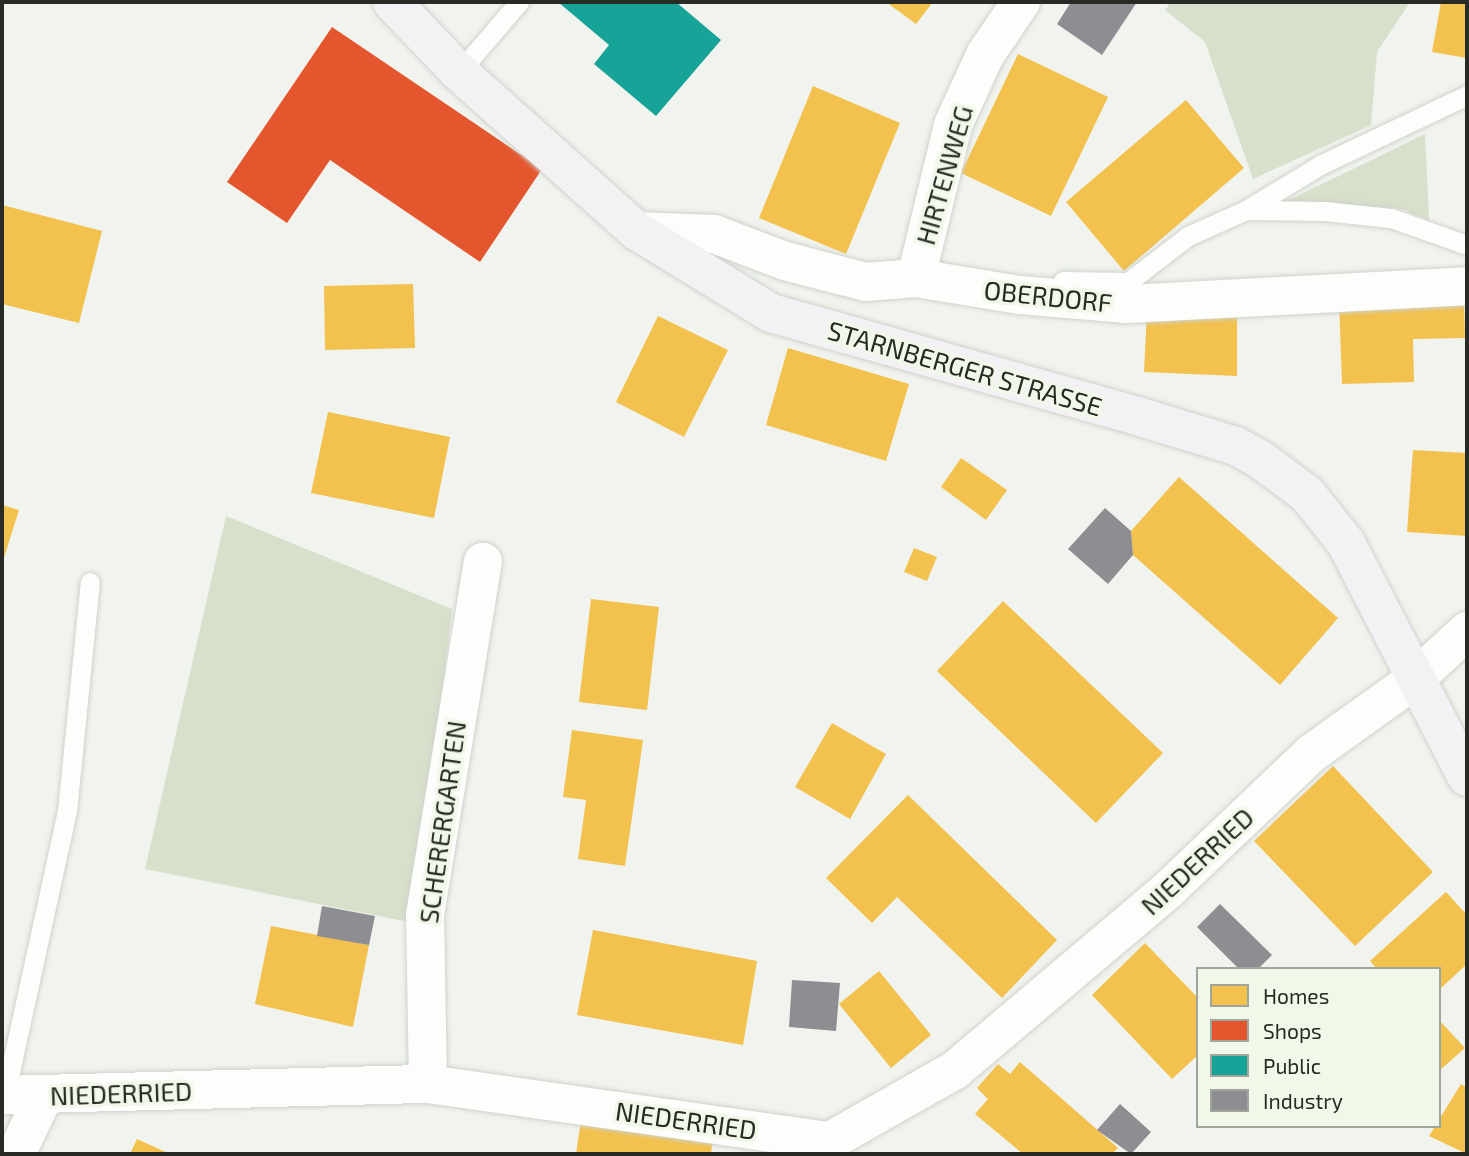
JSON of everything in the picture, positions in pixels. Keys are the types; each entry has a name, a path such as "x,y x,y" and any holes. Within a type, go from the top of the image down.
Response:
{"main road":[{"name":"STARNBERGER STRASSE","path":"393,2 459,72 637,231 771,313 1137,416 1236,446 1261,460 1307,494 1346,543 1414,680 1467,777"}],"street":[{"name":"HIRTENWEG","path":"916,278 953,125 985,55 1021,2"},
{"name":"OBERDORF","path":"637,231 714,234 785,261 866,282 916,278 1020,296 1127,304 1467,286"},
{"name":"SCHERERGARTEN","path":"428,1084 425,915 483,562"},
{"name":"NIEDERRIED","path":"4,1095 428,1084 836,1150 955,1070 1167,891 1312,753 1414,680 1467,631"},
{"path":"16,1154 44,1096"}],"lane":[{"path":"459,72 519,2"},
{"path":"1020,296 1055,281 1128,282 1188,236 1246,210 1322,164 1467,95"},
{"path":"1246,210 1324,211 1391,218 1467,245"},
{"name":"NIEDERRIED","path":"4,1095 66,811 90,582"}],"green space":[{"path":"1171,2 1410,2 1377,52 1371,125 1253,179 1205,42 1165,10"},
{"path":"1425,134 1429,220 1401,209 1287,201"},
{"path":"226,516 452,609 414,923 145,869"}],"building: Homes":[{"path":"886,2 933,2 916,24"},
{"path":"1441,2 1467,2 1467,58 1432,52"},
{"path":"1018,54 1108,97 1051,216 961,173"},
{"path":"813,86 900,123 846,254 759,218"},
{"path":"1186,100 1244,168 1124,271 1066,202"},
{"path":"2,205 102,231 79,323 2,304"},
{"path":"413,284 415,348 325,350 324,286"},
{"path":"1464,297 1465,338 1413,339 1414,382 1342,384 1339,301"},
{"path":"1237,308 1237,376 1144,372 1147,313"},
{"path":"658,316 728,350 684,437 616,402"},
{"path":"788,348 909,384 886,461 766,425"},
{"path":"328,412 450,437 434,518 311,493"},
{"path":"1413,450 1467,453 1467,536 1407,532"},
{"path":"961,458 1007,490 986,520 941,487"},
{"path":"1179,477 1338,618 1280,685 1133,555 1131,531"},
{"path":"2,505 19,510 2,564"},
{"path":"914,548 937,557 927,581 904,572"},
{"path":"591,599 659,607 647,710 579,702"},
{"path":"1003,601 1163,753 1096,823 937,671"},
{"path":"832,723 886,754 850,819 795,787"},
{"path":"572,730 643,740 625,866 578,859 586,800 563,797"},
{"path":"1333,766 1433,872 1355,946 1254,841"},
{"path":"908,795 1057,940 1002,998 897,897 872,923 826,878"},
{"path":"1446,892 1467,915 1467,964 1441,988 1441,967 1375,967 1370,961"},
{"path":"271,926 369,945 353,1027 255,1004"},
{"path":"593,930 757,961 743,1045 577,1015"},
{"path":"1145,943 1196,996 1196,1057 1172,1079 1092,995"},
{"path":"879,971 931,1035 891,1068 839,1004"},
{"path":"1441,1022 1465,1048 1441,1069"},
{"path":"1020,1062 1118,1148 1112,1154 1023,1154 975,1114 988,1099 977,1088 998,1064 1010,1074"},
{"path":"1461,1084 1467,1088 1467,1154 1429,1136 1434,1128 1441,1128 1441,1116"},
{"path":"582,1113 714,1131 711,1154 576,1154"},
{"path":"137,1139 170,1154 130,1154"}],"building: Shops":[{"path":"332,27 542,169 480,262 330,160 287,223 227,182"}],"building: Public":[{"path":"558,2 676,2 721,40 656,116 594,64 609,45"}],"building: Industry":[{"path":"1071,2 1137,2 1102,55 1057,24"},
{"path":"1105,508 1131,531 1133,555 1108,584 1068,549"},
{"path":"1220,904 1272,955 1260,967 1237,967 1197,927"},
{"path":"322,906 375,916 369,945 317,936"},
{"path":"792,980 840,983 836,1031 789,1027"},
{"path":"1120,1104 1151,1132 1131,1154 1097,1130"}]}
